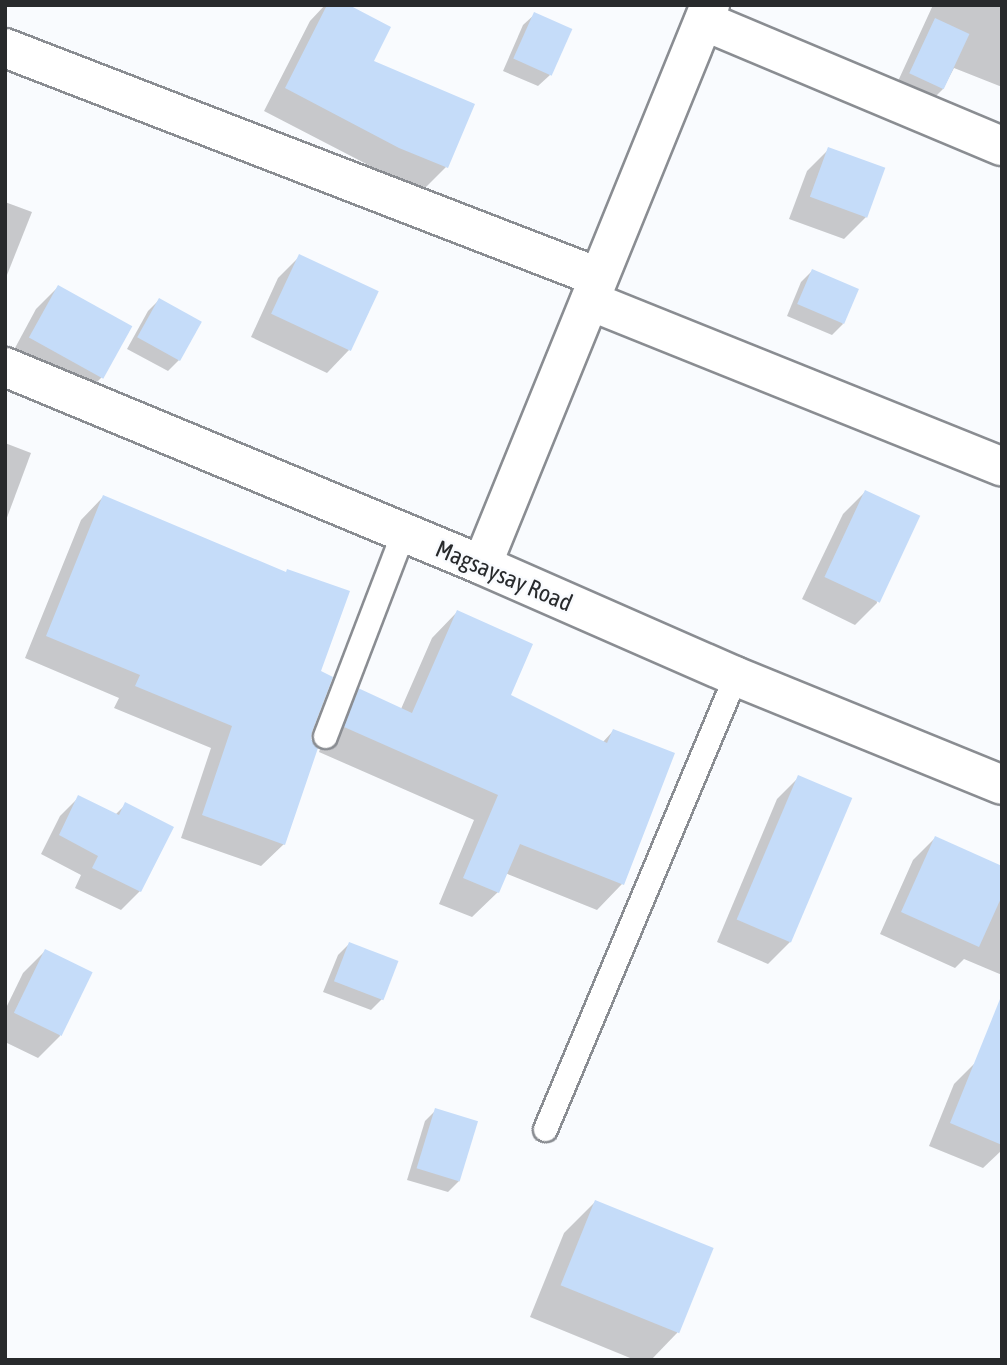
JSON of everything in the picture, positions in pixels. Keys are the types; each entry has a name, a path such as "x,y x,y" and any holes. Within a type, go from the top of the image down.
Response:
{"street":[{"path":"482,565 707,13 1002,146"},
{"path":"5,48 594,289 1002,467"},
{"name":"Magsaysay Road","path":"5,367 482,565 735,676 1002,785"}],"lane":[{"path":"326,736 404,533"},
{"path":"545,1129 735,676"}],"building":[{"path":"327,5 349,5 391,27 374,61 475,104 448,168 399,148 285,88"},
{"path":"534,12 572,29 552,76 513,59"},
{"path":"935,18 969,34 944,89 909,73"},
{"path":"828,147 885,168 867,218 810,197"},
{"path":"299,254 379,291 351,351 271,314"},
{"path":"812,269 859,289 844,324 797,304"},
{"path":"58,285 132,326 103,379 29,337"},
{"path":"159,298 202,322 180,361 137,337"},
{"path":"865,490 920,516 880,603 824,577"},
{"path":"103,495 286,572 287,569 350,591 321,671 333,677 312,732 311,739 318,748 285,845 202,815 232,726 135,686 140,675 46,636"},
{"path":"457,610 533,644 511,695 607,743 613,729 675,753 624,885 520,844 499,893 463,878 498,795 344,727 358,688 412,713"},
{"path":"798,775 852,798 791,943 737,920"},
{"path":"78,795 119,815 125,802 174,827 141,892 92,868 98,856 59,835"},
{"path":"935,836 1002,866 1002,896 979,947 901,912"},
{"path":"349,942 398,961 383,1000 334,981"},
{"path":"45,949 93,972 62,1036 14,1013"},
{"path":"1002,999 1002,1145 950,1123"},
{"path":"435,1108 478,1121 460,1181 417,1168"},
{"path":"595,1200 714,1248 679,1333 561,1285"}]}
